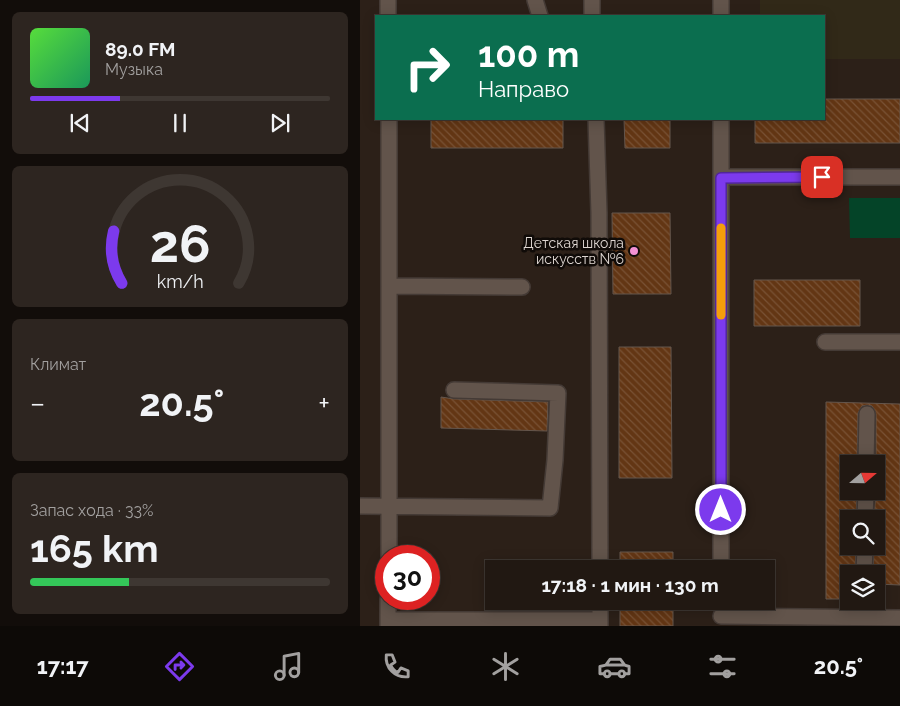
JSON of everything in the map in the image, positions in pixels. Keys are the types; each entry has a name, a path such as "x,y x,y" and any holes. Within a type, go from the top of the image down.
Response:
{"street":[{"path":"388,0 388,15"},
{"path":"535,0 540,15"},
{"path":"592,0 592,15"},
{"path":"721,0 721,15"},
{"path":"388,120 389,545"},
{"path":"596,120 599,212 600,560"},
{"path":"721,120 721,560"},
{"path":"721,178 900,177"},
{"path":"389,286 522,287"},
{"path":"825,342 900,342"},
{"path":"360,506 550,508 555,460 558,393 454,390"},
{"path":"866,455 867,414"},
{"path":"388,610 388,623 600,623 600,610"},
{"path":"864,610 864,617"},
{"path":"721,614 900,618"}],"shaded area":[{"path":"760,0 900,0 900,59 825,59 825,15 760,15"}],"green space":[{"path":"849,198 900,198 900,238 850,238"}],"building":[{"path":"825,99 900,99 900,143 755,143 755,120 825,120"},
{"path":"431,120 563,120 563,148 431,148"},
{"path":"624,120 670,120 670,148 625,148"},
{"path":"612,213 670,213 671,294 613,294"},
{"path":"754,280 860,280 860,326 754,326"},
{"path":"619,347 671,347 672,478 619,478"},
{"path":"441,397 548,402 547,431 441,428"},
{"path":"826,402 900,404 900,585 885,584 885,565 873,565 874,555 885,555 885,510 875,510 875,500 885,500 885,455 876,455 876,414 872,406 867,405 862,406 858,413 857,455 840,455 840,500 857,500 856,510 840,510 840,555 856,555 855,565 840,565 840,599 826,599"},
{"path":"620,552 673,552 673,560 620,560"},
{"path":"620,610 673,610 673,626 620,626"}],"slow traffic":[{"path":"721,228 721,315"}],"place":[{"name":"Детская школа искусств №6","path":"634,251"}],"route":[{"path":"721,510 721,178 822,177"}]}
